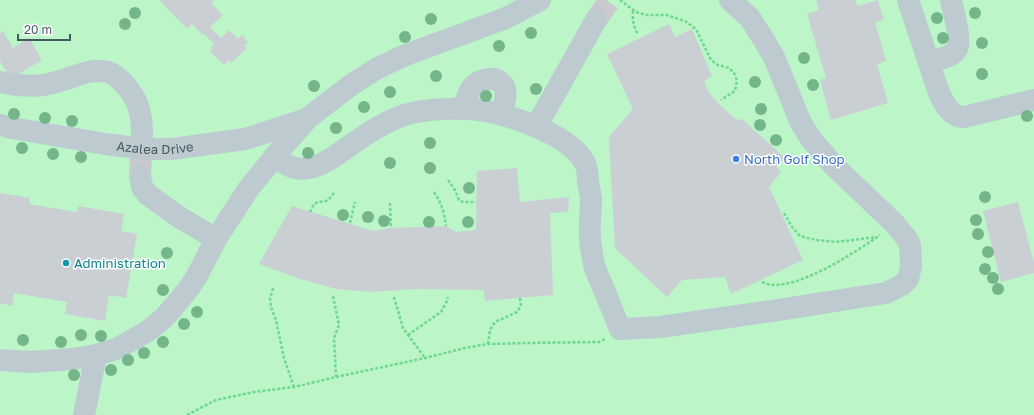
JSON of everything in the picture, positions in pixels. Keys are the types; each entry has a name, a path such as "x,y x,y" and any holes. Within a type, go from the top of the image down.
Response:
{"lane":[{"path":"0,360 32,362 72,359 96,355 116,349 150,329 165,317 190,287 216,239 249,188 308,118 350,85 376,69 403,56 506,18 540,0"},
{"path":"274,157 288,166 308,169 315,167 324,163 370,132 388,122 401,116 418,112 438,110 463,109 485,111 502,115 546,130 557,136 568,145 579,155 585,164 591,198 590,236 595,268 620,329 662,327 772,311 886,293 902,285 908,279 911,266 910,246 901,231 834,166 811,140 800,121 774,57 766,42 746,9 730,0"},
{"path":"908,0 942,100 951,112 958,116 964,117 1034,100"},
{"path":"929,62 952,54 957,50 959,45 951,0"},
{"path":"536,127 596,20"},
{"path":"0,82 42,86 92,72 102,71 110,73 118,78 132,94 138,104 142,133"},
{"path":"463,109 468,95 475,84 480,81 494,79 501,83 505,88 502,115"},
{"name":"Azalea Drive","path":"0,125 106,144 145,149 172,150 245,139 308,118"},
{"path":"140,176 142,188 147,194 179,217 216,239"},
{"path":"84,415 96,355"}],"path":[{"path":"620,0 636,12 646,15 666,15 686,21 696,29 711,60 718,65 729,68 734,72 737,80 735,91 721,100"},
{"path":"633,10 632,19 638,35"},
{"path":"448,180 455,190 459,200 463,202 476,202"},
{"path":"434,192 440,200 444,211 446,226"},
{"path":"310,212 314,204 330,198 334,193"},
{"path":"350,223 354,202"},
{"path":"390,203 391,228"},
{"path":"784,213 792,227 800,236 816,240 836,242 877,237 901,231"},
{"path":"762,282 767,285 781,285 803,280 856,251 877,237"},
{"path":"274,288 270,298 271,306 276,320 284,358 294,387"},
{"path":"333,296 339,324 334,338 336,377"},
{"path":"394,297 403,328 425,358"},
{"path":"408,335 441,312 448,297"},
{"path":"488,344 490,330 495,322 517,312 521,306 520,298"},
{"path":"188,415 216,400 254,392 294,387 465,348 488,344 528,342 599,342 613,335 620,329"}],"green space":[{"path":"0,0 1034,0 1034,415 0,415"}],"building":[{"path":"214,0 211,3 223,15 210,27 221,38 229,30 238,39 242,35 248,42 244,46 247,48 231,63 229,60 224,65 210,51 214,44 192,24 187,29 160,1"},
{"path":"816,0 856,0 857,6 878,0 884,20 875,22 886,61 877,64 888,103 831,120 820,80 826,78 807,14 819,10"},
{"path":"669,24 675,37 692,29 712,76 704,81 709,93 738,121 741,118 785,158 776,167 781,172 769,187 803,260 731,294 725,277 682,280 667,297 615,248 609,137 633,109 607,54"},
{"path":"3,31 13,48 29,38 42,60 11,79 0,61 0,33"},
{"path":"517,168 520,202 569,197 568,212 550,213 553,295 485,301 484,290 416,289 370,292 336,289 297,278 259,264 292,206 373,231 391,228 446,226 456,232 476,230 477,171"},
{"name":"Administration","path":"0,193 30,198 29,204 77,212 78,206 124,214 121,231 137,234 126,298 109,295 105,321 65,314 67,302 14,293 12,306 0,303"},
{"path":"1018,202 1034,263 1034,273 1001,282 983,211"}],"tunnel":[{"path":"596,20 610,0"},
{"path":"140,176 142,133"}],"place":[{"name":"North Golf Shop","path":"736,159"},
{"name":"Administration","path":"66,263"}]}
